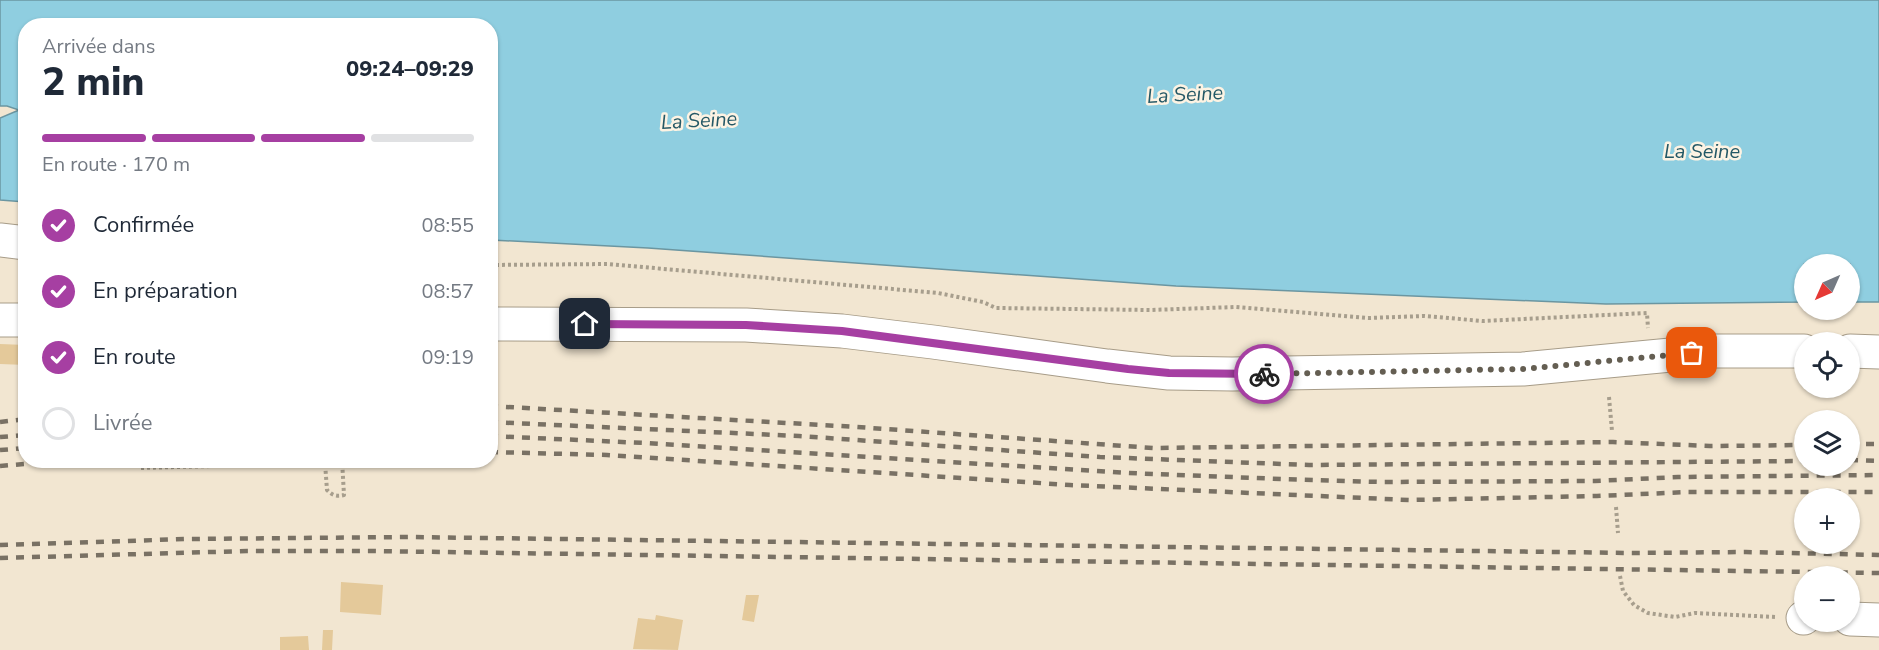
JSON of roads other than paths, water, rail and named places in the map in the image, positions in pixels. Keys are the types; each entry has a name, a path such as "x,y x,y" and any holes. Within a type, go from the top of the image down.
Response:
{"main road":[{"path":"0,240 18,242"},
{"path":"0,320 18,320"},
{"path":"498,324 746,325 842,331 1169,373 1512,369 1713,351 1794,351"},
{"path":"1860,351 1879,352"},
{"path":"1860,619 1879,620"}],"water":[{"name":"La Seine","path":"0,0 1879,0 1879,302 1860,302 1860,254 1794,254 1794,302 1606,304 1176,286 648,248 498,240 498,18 18,18 18,110 0,106"},
{"name":"La Seine","path":"18,110 18,201 0,200 0,118"}],"railway":[{"path":"498,406 857,427 1153,448 1613,442 1710,446 1794,445"},
{"path":"0,422 18,420"},
{"path":"498,422 799,436 1100,457 1309,465 1794,461"},
{"path":"0,437 18,436"},
{"path":"498,436 645,443 1128,473 1381,482 1595,481 1678,477 1879,475"},
{"path":"1860,444 1879,444"},
{"path":"0,450 18,449"},
{"path":"498,452 607,455 1070,485 1409,500 1688,492 1879,492"},
{"path":"1860,460 1879,461"},
{"path":"0,466 18,464"},
{"path":"0,545 187,539 408,537 1879,555"},
{"path":"0,558 247,551 373,551 1879,573"}]}
